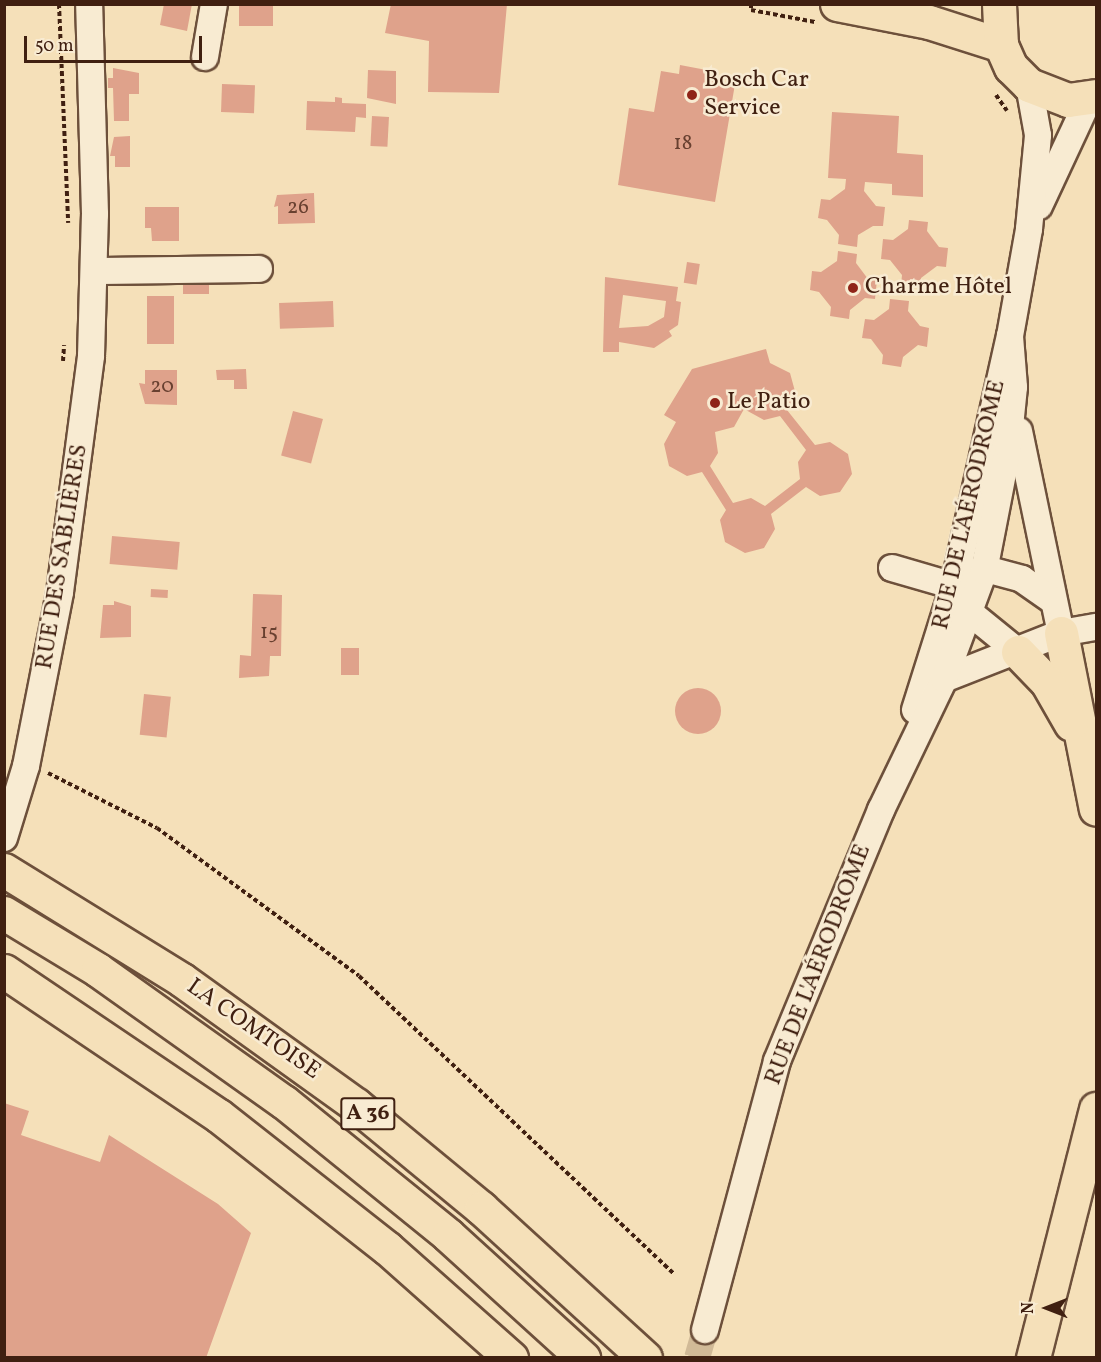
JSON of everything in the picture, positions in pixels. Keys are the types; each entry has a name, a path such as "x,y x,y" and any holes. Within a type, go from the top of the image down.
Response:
{"main road":[{"path":"999,4 1000,45 1011,67 1029,85 1047,95 1093,98"},
{"path":"829,14 929,22 1000,45"},
{"path":"1060,633 1096,809"},
{"path":"1018,652 1047,682 1084,753"},
{"name":"LA COMTOISE","path":"4,870 64,904 182,980 356,1105 514,1236 645,1358"},
{"name":"LA COMTOISE","path":"4,913 47,938 284,1102 448,1234 583,1358"},
{"path":"14,977 141,1060 271,1156 387,1248 511,1358"},
{"path":"1024,1358 1036,1343 1096,1109"}],"street":[{"name":"RUE DES SABLIÈRES","path":"4,838 26,766 79,477 94,271 89,4"},
{"path":"205,57 214,4"},
{"name":"RUE DE L'AÉRODROME","path":"896,777 954,587 1010,336 1029,228 1038,135 1029,85"},
{"name":"RUE DE L'AÉRODROME","path":"1029,228 1093,98"},
{"path":"94,271 259,269"},
{"name":"RUE DE L'AÉRODROME","path":"705,1330 777,1060 896,777 944,679 970,615 984,571 1014,387 1010,336"},
{"path":"1014,387 1025,477 1060,633"},
{"path":"892,568 954,587 970,615 1018,652"},
{"path":"954,587 984,571 1022,579 1053,601"},
{"path":"944,679 1018,652 1060,633 1096,627"}],"path":[{"path":"59,4 68,230"},
{"path":"751,4 751,10 829,14"},
{"path":"990,85 1022,132 1038,135"},
{"path":"63,371 65,335"},
{"path":"26,766 62,778 157,828 359,976 674,1274"}],"building":[{"path":"164,4 192,4 187,31 160,25"},
{"path":"239,4 273,4 273,26 239,26"},
{"path":"391,4 507,4 499,93 428,92 429,41 385,33"},
{"path":"680,65 717,72 716,80 735,84 715,202 618,185 629,108 654,112 661,71 679,74"},
{"path":"113,68 139,73 139,94 129,94 129,121 114,121 113,88 108,88 108,78 113,78"},
{"path":"368,70 396,71 396,104 367,98"},
{"path":"222,84 255,85 254,113 221,112"},
{"path":"335,97 342,98 342,103 366,104 366,118 356,117 355,132 306,130 307,101 335,102"},
{"path":"832,112 899,116 897,153 923,155 923,197 892,195 892,184 865,182 864,191 876,206 885,207 883,226 873,226 858,235 857,247 838,244 839,235 827,220 818,218 821,199 830,200 845,189 846,179 828,178"},
{"path":"372,116 389,117 387,147 370,146"},
{"path":"130,136 130,167 115,167 115,156 110,156 114,137"},
{"path":"314,193 315,223 278,224 278,206 274,207 277,195"},
{"path":"145,207 179,207 179,241 152,241 151,228 145,228"},
{"path":"909,220 928,222 927,231 939,247 948,248 946,267 937,266 921,278 920,287 901,285 902,275 890,260 881,259 883,239 893,240 908,229"},
{"path":"838,251 857,254 856,263 868,279 877,280 875,299 865,298 850,310 849,319 830,316 831,307 819,292 810,290 812,271 821,272 837,261"},
{"path":"687,262 700,264 697,285 684,283"},
{"path":"605,277 678,287 676,301 681,302 678,325 669,331 672,336 654,348 619,342 619,352 603,352","holes":["623,295 666,301 664,317 648,326 619,328"]},
{"path":"183,283 209,283 209,294 183,294"},
{"path":"147,296 174,296 174,344 147,344"},
{"path":"890,299 909,301 908,311 920,326 929,328 927,347 918,345 903,357 901,367 882,364 883,355 871,339 862,338 865,319 874,320 889,309"},
{"path":"333,301 334,327 280,329 279,303"},
{"path":"766,349 770,363 790,373 796,395 787,410 815,445 830,442 848,454 852,474 840,492 820,496 806,487 771,514 775,529 764,548 745,553 725,542 720,520 726,510 702,472 687,476 669,466 664,444 676,422 664,415 692,369","holes":["744,409 764,420 780,416 806,450 798,462 800,479 765,506 751,498 733,503 710,466 718,453 715,432 734,427"]},
{"path":"246,369 247,389 234,389 234,380 217,380 216,370"},
{"path":"145,370 177,370 177,405 145,404 139,383 145,384"},
{"path":"293,411 323,419 311,463 281,455"},
{"path":"112,536 180,542 177,570 110,564"},
{"path":"151,589 168,590 168,598 151,597"},
{"path":"253,594 282,595 281,656 270,656 269,676 239,678 240,655 251,656"},
{"path":"114,601 131,606 131,637 100,638 103,605 114,605"},
{"path":"341,648 359,648 359,675 341,675"},
{"path":"698,688 714,695 721,711 714,727 698,734 682,727 675,711 682,695"},
{"path":"144,694 171,697 167,738 140,735"},
{"path":"4,1103 29,1111 21,1135 100,1162 109,1135 218,1204 251,1233 206,1358 4,1358"}],"tunnel":[{"path":"697,1358 705,1330"}],"place":[{"name":"Bosch Car Service","path":"692,95"},
{"name":"Charme Hôtel","path":"853,288"},
{"name":"Le Patio","path":"715,403"}]}
